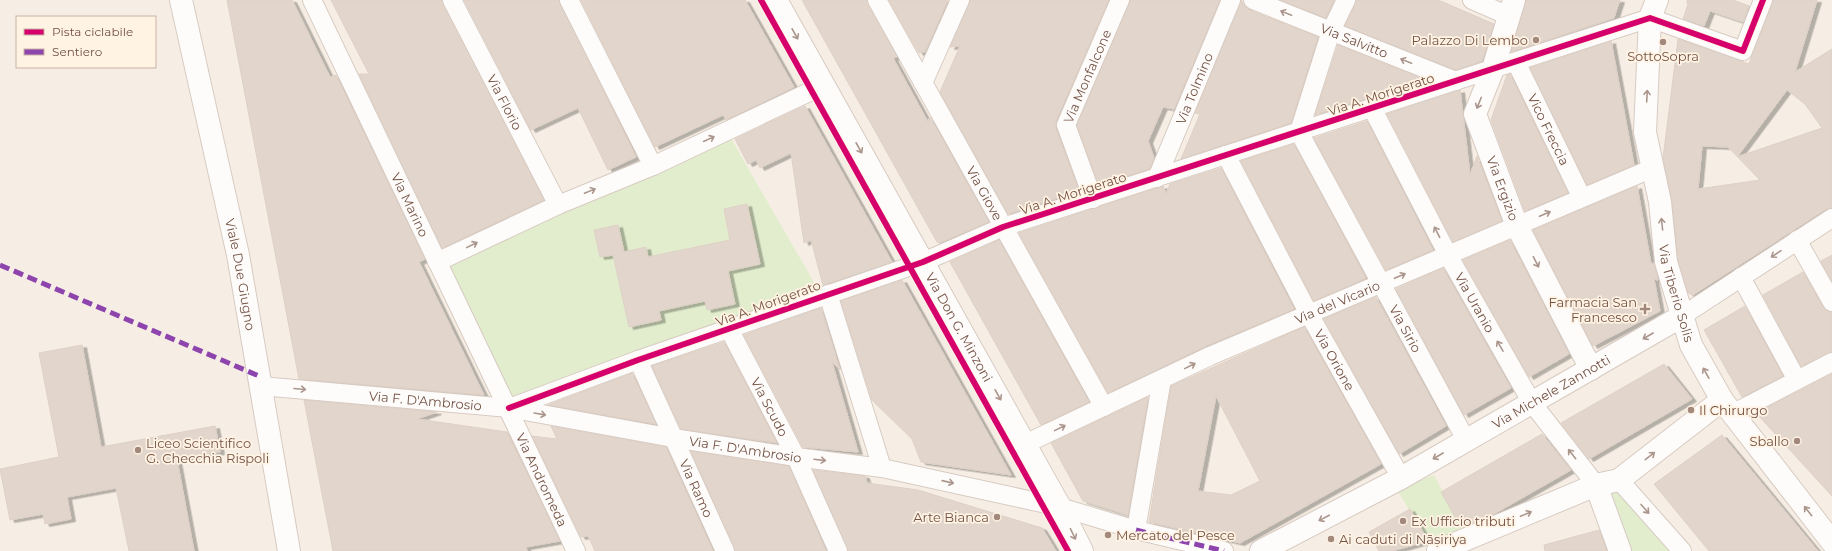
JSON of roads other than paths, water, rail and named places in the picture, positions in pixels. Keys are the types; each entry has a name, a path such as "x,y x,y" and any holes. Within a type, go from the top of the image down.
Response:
{"street":[{"name":"Viale Due Giugno","path":"181,0 238,255 289,551"},
{"name":"Via Marino","path":"312,0 437,262 509,408"},
{"name":"Via Florio","path":"452,0 558,204"},
{"path":"569,0 653,166"},
{"name":"Via Don G. Minzoni","path":"776,0 1060,507 1082,551"},
{"name":"Via Giove","path":"877,0 1104,407"},
{"path":"923,82 960,0"},
{"name":"Via Monfalcone","path":"1093,198 1066,125 1120,0"},
{"name":"Via Tolmino","path":"1157,178 1231,0"},
{"name":"Via Salvitto","path":"1253,0 1456,81"},
{"path":"1299,132 1331,31 1346,0"},
{"path":"1472,0 1512,8"},
{"path":"1654,9 1743,51 1761,1"},
{"name":"Via Ergizio","path":"1512,8 1493,69 1475,114 1517,226 1591,369"},
{"name":"Via A. Morigerato","path":"509,408 638,360 923,262 1004,228 1516,62 1654,9"},
{"name":"Via Tiberio Solis","path":"1654,9 1645,132 1660,202 1666,262 1691,345 1727,407 1832,542"},
{"name":"Vico Freccia","path":"1516,62 1582,198"},
{"path":"437,262 558,204 653,166 824,84"},
{"name":"Via Uranio","path":"1372,108 1448,255 1532,402 1596,485"},
{"name":"Via Sirio","path":"1299,132 1466,440"},
{"name":"Via Orione","path":"1226,155 1309,314 1401,478"},
{"name":"Via del Vicario","path":"1025,444 1210,356 1653,168"},
{"name":"Via Michele Zannotti","path":"1261,551 1401,478 1682,316 1832,218"},
{"path":"1797,240 1832,302"},
{"path":"1741,277 1798,380"},
{"path":"828,294 882,468"},
{"name":"Via Scudo","path":"729,329 796,457 838,551"},
{"name":"Via Ramo","path":"638,360 725,551"},
{"path":"1438,551 1596,485 1619,480 1727,407 1798,380 1832,362"},
{"path":"1136,530 1162,379"},
{"name":"Via F. D'Ambrosio","path":"261,386 509,408 673,438 796,457 882,468 1060,507 1136,530 1224,551"},
{"name":"Via Andromeda","path":"509,408 576,551"},
{"path":"1619,480 1682,551"},
{"path":"1596,485 1620,551"}],"place":[{"name":"Palazzo Di Lembo","path":"1536,40"},
{"name":"SottoSopra","path":"1663,42"},
{"name":"Farmacia San Francesco","path":"1645,309"},
{"name":"Il Chirurgo","path":"1691,410"},
{"name":"Sballo","path":"1797,441"},
{"name":"Liceo Scientifico G. Checchia Rispoli","path":"138,450"},
{"name":"Arte Bianca","path":"997,517"},
{"name":"Ex Ufficio tributi","path":"1403,521"},
{"name":"Mercato del Pesce","path":"1108,535"},
{"name":"Ai caduti di Nāṣiriya","path":"1331,539"}]}
